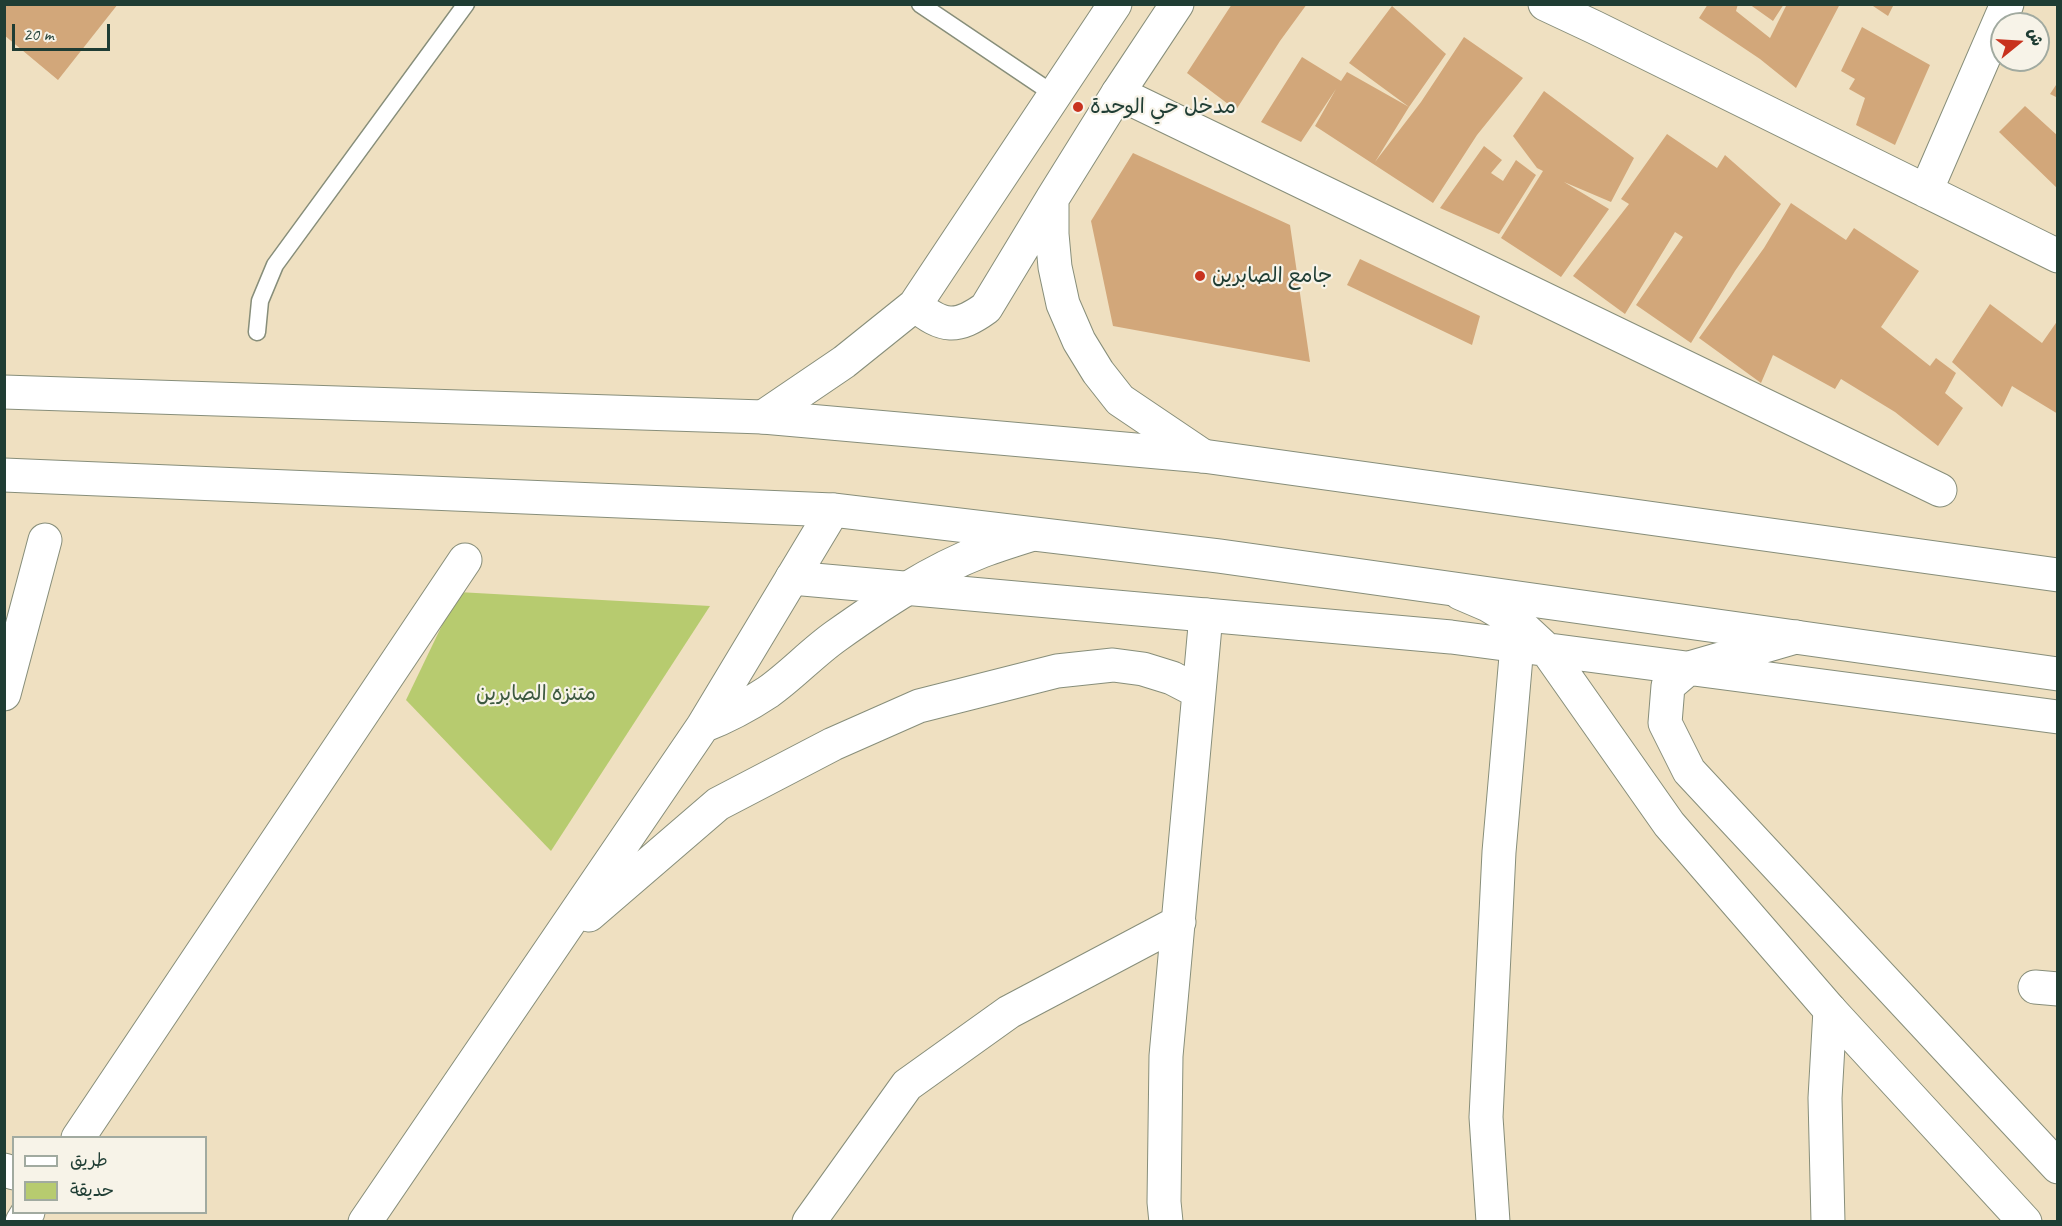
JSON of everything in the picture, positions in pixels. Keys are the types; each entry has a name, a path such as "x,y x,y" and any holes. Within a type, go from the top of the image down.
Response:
{"main road":[{"path":"763,417 843,362 915,305 1115,4"},
{"path":"915,305 931,318 951,324 970,320 986,308 1118,93 1177,4"},
{"path":"1545,4 1601,16 1926,191 2058,256"},
{"path":"1926,191 2007,4"},
{"path":"1118,93 1940,490"},
{"path":"1052,199 1052,234 1063,304 1085,351 1120,400 1203,456"},
{"path":"4,392 763,417 1203,456 2058,575"},
{"path":"4,475 833,510 1219,556 2058,674"},
{"path":"365,1221 703,726 833,510"},
{"path":"703,726 749,705 834,638 881,605 930,576 981,552 1030,535"},
{"path":"4,694 45,540"},
{"path":"79,1136 465,560"},
{"path":"792,578 1451,637 2058,717"},
{"path":"1450,589 1488,605 1518,623 1531,647 1669,824 1830,1010 2025,1221"},
{"path":"1166,1221 1164,1202 1167,1056 1206,615"},
{"path":"1796,637 1689,668 1668,686 1665,723 1689,771 2058,1167"},
{"path":"1492,1221 1486,1116 1499,852 1531,647"},
{"path":"555,943 718,804 833,744 919,706 1057,671 1113,665 1143,669 1172,678 1199,692"},
{"path":"809,1221 908,1085 1009,1012 1179,922"},
{"path":"1828,1221 1825,1098 1830,1010"}],"lane":[{"path":"257,332 260,301 275,265 466,4"},
{"path":"920,4 1055,95"}],"green space":[{"name":"متنزه الصابرين","path":"458,592 710,606 551,851 406,700"}],"building":[{"path":"4,4 118,4 58,80 4,35"},
{"path":"1232,4 1307,4 1280,41 1236,110 1187,73"},
{"path":"1708,4 1738,4 1736,11 1770,38 1787,4 1840,4 1796,88 1760,59 1699,18"},
{"path":"1749,4 1784,4 1773,21"},
{"path":"1870,4 1894,4 1888,16"},
{"path":"1392,6 1446,54 1409,107 1349,63"},
{"path":"1862,27 1930,65 1895,145 1856,125 1865,98 1849,89 1855,79 1841,71"},
{"path":"1464,37 1523,78 1477,135 1433,203 1315,126 1336,89 1301,142 1261,122 1302,57 1341,81 1347,72 1409,107 1375,162 1421,102"},
{"path":"2058,82 2058,98 2050,94"},
{"path":"1544,91 1634,158 1611,202 1564,182 1609,209 1561,277 1501,238 1543,171 1537,168 1513,136"},
{"path":"2025,106 2058,136 2058,189 1999,132"},
{"path":"1667,134 1717,168 1725,155 1781,204 1735,271 1691,343 1636,305 1683,237 1675,232 1625,314 1573,276 1629,204 1621,199"},
{"path":"1484,146 1502,160 1491,173 1503,181 1516,160 1536,175 1499,234 1440,208"},
{"name":"جامع الصابرين","path":"1133,153 1290,225 1310,362 1113,326 1091,221"},
{"path":"1791,203 1846,240 1854,228 1919,271 1881,327 1930,366 1936,358 1956,373 1945,393 1963,408 1938,446 1895,412 1841,379 1835,389 1773,355 1761,383 1699,338 1764,248"},
{"path":"1360,259 1480,316 1472,345 1347,285"},
{"path":"1990,304 2042,343 2058,320 2058,414 2012,386 2002,407 1952,362"}],"place":[{"name":"مدخل حي الوحدة","path":"1078,107"},
{"name":"جامع الصابرين","path":"1200,276"}]}
